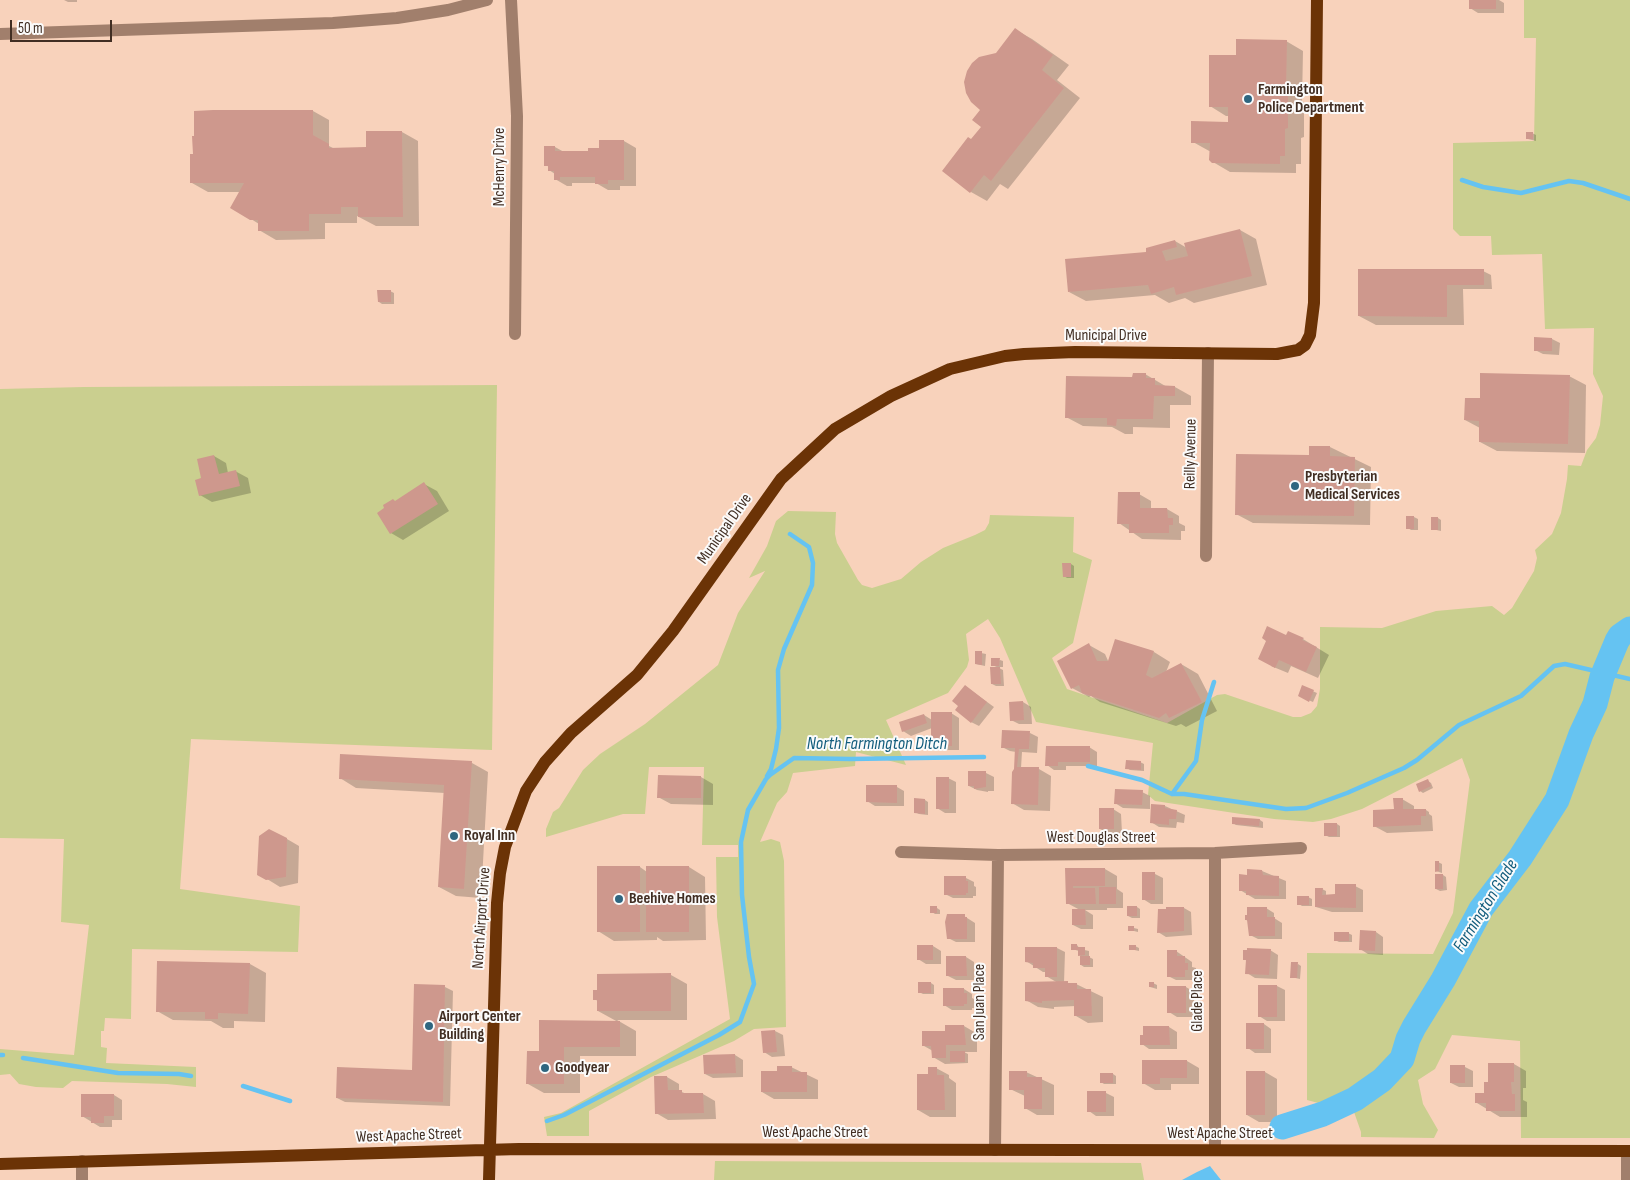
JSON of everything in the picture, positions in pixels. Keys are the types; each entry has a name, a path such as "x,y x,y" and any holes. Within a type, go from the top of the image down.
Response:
{"main road":[{"name":"Municipal Drive","path":"673,631 781,479 835,429 891,396 950,369 1005,356 1024,354 1075,352 1290,353 1305,345 1310,335 1314,304 1317,0"},
{"name":"North Airport Drive","path":"489,1180 498,903 500,873 505,847 526,791 545,762 570,733 637,675 673,631"},
{"name":"West Apache Street","path":"0,1164 489,1150 1628,1151"}],"street":[{"path":"0,34 342,23 431,13 486,0"},
{"name":"McHenry Drive","path":"511,0 517,116 515,334"},
{"name":"Reilly Avenue","path":"1206,556 1208,353"},
{"name":"West Douglas Street","path":"901,852 998,855 1215,853 1301,848"},
{"name":"Glade Place","path":"1215,853 1215,1150"},
{"name":"San Juan Place","path":"995,1150 998,855"},
{"path":"1627,1180 1628,1151"},
{"path":"82,1161 82,1180"}],"green space":[{"path":"1524,0 1630,0 1630,621 1613,630 1608,637 1590,701 1555,800 1518,857 1479,908 1445,970 1412,1015 1391,1062 1347,1092 1322,1104 1307,1100 1307,953 1433,954 1453,913 1470,780 1462,758 1362,809 1331,819 1313,822 1274,819 1155,801 1148,795 1153,743 1036,722 1000,638 988,619 966,634 969,660 967,667 948,693 886,720 906,765 856,752 855,766 793,773 787,792 777,803 760,842 771,839 780,842 784,861 786,1027 754,1029 734,1041 651,1077 589,1111 589,1136 547,1136 544,1117 561,1113 730,1019 717,917 716,857 738,857 738,845 702,845 704,767 649,767 645,814 623,814 546,837 546,829 553,812 559,808 583,770 600,754 645,724 718,665 738,613 765,571 749,578 767,546 776,521 788,511 836,512 835,534 837,543 858,580 862,585 872,588 901,579 921,562 943,548 985,530 989,523 990,515 1074,517 1073,552 1092,560 1073,643 1052,658 1067,689 1167,723 1217,695 1225,694 1293,717 1301,717 1311,713 1317,706 1320,689 1320,627 1382,628 1436,611 1492,606 1504,615 1512,608 1534,571 1537,558 1535,550 1552,534 1561,513 1568,465 1581,466 1587,450 1596,438 1600,425 1603,396 1593,374 1594,328 1545,329 1542,254 1492,255 1491,236 1460,236 1453,229 1453,143 1534,141 1536,38 1524,38"},
{"path":"497,385 492,750 191,739 180,889 300,906 298,952 132,949 131,1019 105,1018 104,1031 101,1031 101,1047 107,1048 106,1063 196,1067 196,1087 167,1084 72,1081 63,1088 36,1087 19,1084 10,1074 0,1075 0,1049 74,1055 89,925 61,922 64,839 0,838 0,389"},
{"path":"1630,633 1630,1138 1521,1138 1520,1041 1452,1035 1435,1069 1418,1080 1423,1104 1438,1130 1434,1138 1361,1137 1354,1112 1344,1110 1381,1090 1406,1068 1414,1033 1436,999 1484,910 1521,859 1564,794 1567,778 1582,738 1594,718 1601,701 1617,648"},
{"path":"715,1161 1141,1163 1144,1180 714,1180"}],"water":[{"path":"1210,1166 1221,1180 1182,1180 1197,1172"}],"building":[{"path":"1469,0 1496,0 1496,9 1469,9"},
{"path":"1015,28 1053,55 1042,70 1064,88 991,181 984,175 970,193 942,171 968,137 971,139 981,127 972,120 980,110 971,102 966,93 964,82 967,71 979,57 996,53"},
{"name":"Farmington Police Department","path":"1236,39 1287,40 1286,91 1288,91 1288,128 1285,129 1285,156 1280,156 1280,164 1212,163 1209,160 1210,143 1191,143 1191,121 1228,122 1228,107 1209,107 1209,55 1236,55"},
{"path":"313,110 313,135 329,144 329,148 366,147 366,131 402,131 403,217 358,217 358,207 341,207 341,214 309,214 309,231 258,231 258,220 250,220 230,208 244,183 190,183 190,154 193,154 194,111"},
{"path":"1526,132 1533,132 1533,139 1526,139"},
{"path":"599,140 624,140 624,180 608,180 608,184 595,184 595,177 560,177 560,180 554,180 554,171 548,171 548,166 544,166 544,146 555,146 555,151 588,151 588,148 599,148"},
{"path":"1240,229 1252,276 1176,295 1174,287 1151,294 1148,285 1068,292 1065,259 1146,252 1146,248 1175,240 1177,247 1162,251 1166,261 1188,256 1184,243"},
{"path":"1358,269 1484,269 1484,285 1447,285 1447,317 1358,316"},
{"path":"377,290 391,290 391,302 378,302"},
{"path":"1534,337 1552,338 1552,351 1534,351"},
{"path":"1133,373 1146,373 1146,378 1155,378 1155,385 1175,386 1175,396 1154,396 1153,419 1117,419 1116,426 1107,425 1107,418 1065,418 1066,376 1132,377"},
{"path":"1480,373 1570,375 1568,444 1479,442 1479,421 1464,420 1465,398 1480,398"},
{"name":"Presbyterian Medical Services","path":"1309,446 1330,446 1330,456 1355,457 1354,516 1235,515 1236,454 1309,455"},
{"path":"214,455 219,474 236,470 240,486 199,496 195,480 201,478 197,459"},
{"path":"424,482 438,504 390,534 377,513 384,508 383,505 393,499 395,501"},
{"path":"1118,492 1140,492 1140,508 1167,508 1168,518 1173,518 1173,525 1169,525 1169,533 1129,533 1129,524 1117,524"},
{"path":"1406,516 1414,516 1414,529 1406,529"},
{"path":"1431,517 1438,517 1438,530 1431,530"},
{"path":"1062,563 1071,563 1071,577 1063,577"},
{"path":"1267,626 1286,635 1288,631 1304,638 1302,640 1317,647 1306,672 1279,660 1275,668 1258,659 1266,641 1262,638"},
{"path":"1115,639 1154,651 1146,675 1152,678 1181,663 1202,702 1169,718 1166,713 1159,718 1082,693 1079,685 1071,689 1057,661 1089,643 1097,661 1108,661"},
{"path":"975,651 982,651 982,665 975,664"},
{"path":"991,658 1000,658 999,666 991,666"},
{"path":"990,667 1000,667 1001,684 991,684"},
{"path":"965,685 987,702 971,723 955,710 958,706 952,701"},
{"path":"1302,685 1314,690 1309,702 1298,696"},
{"path":"1023,701 1024,720 1010,721 1009,702"},
{"path":"931,712 952,712 952,746 931,746"},
{"path":"924,714 927,723 902,732 899,722"},
{"path":"1002,730 1030,731 1029,749 1019,749 1017,767 1039,767 1038,805 1011,804 1015,748 1001,748"},
{"path":"1046,746 1090,746 1090,762 1058,762 1058,766 1045,766"},
{"name":"Royal Inn","path":"340,754 472,761 464,889 438,887 444,785 339,779"},
{"path":"1126,760 1141,761 1141,770 1125,769"},
{"path":"968,771 986,771 986,787 974,789 974,786 968,786"},
{"path":"658,775 701,776 701,798 657,798"},
{"path":"936,777 949,777 949,809 936,809"},
{"path":"1428,779 1431,786 1419,792 1416,784"},
{"path":"866,785 897,785 897,803 866,802"},
{"path":"1115,789 1143,790 1142,805 1114,804"},
{"path":"914,798 925,799 925,814 914,813"},
{"path":"1393,798 1403,798 1403,809 1426,809 1426,816 1421,816 1421,825 1373,827 1373,810 1394,809"},
{"path":"1151,804 1165,805 1165,808 1177,810 1176,819 1169,819 1169,825 1150,823"},
{"path":"1099,808 1114,808 1114,829 1099,829"},
{"path":"1232,817 1260,819 1259,826 1232,824"},
{"path":"1324,823 1337,823 1337,836 1324,836"},
{"path":"269,829 287,838 286,877 266,880 257,875 259,836"},
{"path":"1435,861 1439,861 1439,871 1435,872"},
{"name":"Beehive Homes","path":"597,866 640,866 640,932 597,932"},
{"path":"646,866 689,866 689,932 646,932"},
{"path":"1065,868 1105,868 1105,886 1073,886 1073,888 1095,888 1096,904 1066,904"},
{"path":"1247,869 1262,870 1263,875 1279,876 1279,896 1246,895 1246,891 1239,891 1239,874 1247,875"},
{"path":"1142,872 1155,872 1155,900 1142,900"},
{"path":"1435,874 1443,874 1443,889 1435,889"},
{"path":"944,876 966,876 968,893 966,895 944,895"},
{"path":"1335,884 1356,884 1356,908 1315,907 1315,888 1323,888 1322,895 1335,894"},
{"path":"1099,887 1116,887 1116,904 1099,904"},
{"path":"1297,896 1309,896 1309,905 1297,905"},
{"path":"930,906 937,906 937,913 930,913"},
{"path":"1127,906 1137,906 1137,916 1127,916"},
{"path":"1166,907 1184,907 1184,931 1157,933 1158,909 1166,909"},
{"path":"1247,907 1267,907 1267,917 1275,917 1275,936 1249,936 1247,920 1245,920"},
{"path":"1072,909 1085,909 1086,925 1072,925"},
{"path":"947,914 965,914 965,917 967,917 967,939 947,939 945,922"},
{"path":"1128,926 1134,926 1134,931 1128,931"},
{"path":"1360,930 1376,931 1375,951 1359,950"},
{"path":"1334,932 1349,932 1349,941 1334,941"},
{"path":"1071,944 1077,944 1077,947 1085,947 1085,955 1078,956 1078,950 1071,950"},
{"path":"917,945 933,945 933,960 917,960"},
{"path":"1129,945 1136,945 1136,950 1129,950"},
{"path":"1025,947 1057,947 1057,977 1045,977 1045,968 1033,968 1033,963 1025,962"},
{"path":"1247,948 1271,949 1269,975 1245,974 1246,960 1243,960 1243,950 1247,950"},
{"path":"1167,950 1177,950 1177,956 1185,956 1188,970 1185,970 1185,977 1167,977"},
{"path":"946,956 966,956 967,976 946,976"},
{"path":"1080,956 1090,956 1090,965 1080,965"},
{"path":"157,961 250,963 248,1014 218,1013 218,1019 205,1019 205,1012 156,1012"},
{"path":"1291,962 1298,962 1297,978 1290,978"},
{"path":"671,973 671,1011 597,1011 597,1000 593,1000 593,990 597,990 597,974"},
{"path":"1068,981 1068,983 1077,983 1077,989 1091,989 1092,1016 1074,1016 1074,1000 1042,1001 1042,1003 1025,1001 1025,982"},
{"path":"918,982 931,982 931,993 918,993"},
{"path":"1149,982 1154,982 1154,987 1149,987"},
{"name":"Airport Center Building","path":"414,984 445,985 443,1102 336,1098 337,1067 412,1070"},
{"path":"1258,985 1277,985 1277,1017 1258,1017"},
{"path":"1167,986 1186,986 1186,1013 1167,1013"},
{"path":"943,988 964,988 964,993 967,993 967,1004 964,1004 964,1006 943,1006"},
{"name":"Goodyear","path":"539,1020 620,1021 620,1047 564,1047 564,1084 526,1084 527,1051 539,1051"},
{"path":"1246,1023 1264,1023 1264,1049 1246,1049"},
{"path":"945,1025 964,1025 966,1045 946,1045 946,1058 932,1058 931,1046 922,1046 922,1031 945,1031"},
{"path":"1143,1026 1169,1026 1170,1045 1140,1045 1140,1035 1143,1035"},
{"path":"775,1030 777,1052 763,1053 761,1031"},
{"path":"950,1051 965,1051 965,1062 950,1062"},
{"path":"735,1054 736,1073 704,1074 703,1055"},
{"path":"1142,1060 1187,1060 1187,1078 1160,1078 1160,1084 1142,1084"},
{"path":"1488,1063 1514,1063 1514,1082 1511,1082 1512,1094 1515,1094 1515,1111 1486,1111 1486,1103 1475,1103 1475,1093 1484,1093 1484,1082 1488,1082"},
{"path":"1450,1065 1465,1065 1465,1083 1450,1083"},
{"path":"777,1066 792,1066 792,1072 807,1072 807,1092 761,1092 761,1071 777,1071"},
{"path":"928,1067 937,1067 937,1075 944,1075 945,1110 917,1110 917,1074 928,1074"},
{"path":"1009,1071 1027,1071 1027,1077 1042,1077 1042,1109 1024,1109 1024,1090 1009,1090"},
{"path":"1246,1071 1265,1071 1265,1115 1246,1115"},
{"path":"1100,1073 1113,1073 1113,1083 1100,1083"},
{"path":"654,1076 667,1076 668,1090 682,1090 682,1093 703,1093 704,1113 655,1114"},
{"path":"1087,1091 1106,1091 1106,1112 1087,1112"},
{"path":"81,1094 114,1094 114,1116 104,1116 104,1123 91,1123 91,1117 81,1117"}],"waterway":[{"path":"1462,180 1483,187 1521,193 1569,181 1583,183 1630,199"},
{"path":"767,776 771,769 779,728 778,670 784,649 812,585 813,563 809,547 790,534"},
{"name":"Farmington Glade","path":"1282,1127 1323,1114 1355,1099 1382,1080 1402,1059 1414,1027 1443,980 1481,909 1520,858 1557,800 1581,734 1595,704 1602,677 1617,641 1620,636 1630,629"},
{"name":"North Farmington Ditch","path":"1088,766 1142,780 1172,794 1184,794 1286,809 1306,808 1347,793 1404,768 1417,760 1459,725 1521,696 1554,666 1565,664 1630,679"},
{"path":"1172,794 1196,761 1202,720 1214,682"},
{"name":"North Farmington Ditch","path":"547,1121 564,1115 719,1035 740,1022 754,984 742,895 741,842 748,810 770,775 794,758 984,757"},
{"name":"North Farmington Ditch","path":"23,1058 118,1073 179,1074 191,1076"},
{"name":"North Farmington Ditch","path":"243,1086 290,1101"}],"place":[{"name":"Farmington Police Department","path":"1248,99"},
{"name":"Presbyterian Medical Services","path":"1295,486"},
{"name":"Royal Inn","path":"454,836"},
{"name":"Beehive Homes","path":"619,899"},
{"name":"Airport Center Building","path":"429,1026"},
{"name":"Goodyear","path":"545,1068"}]}
